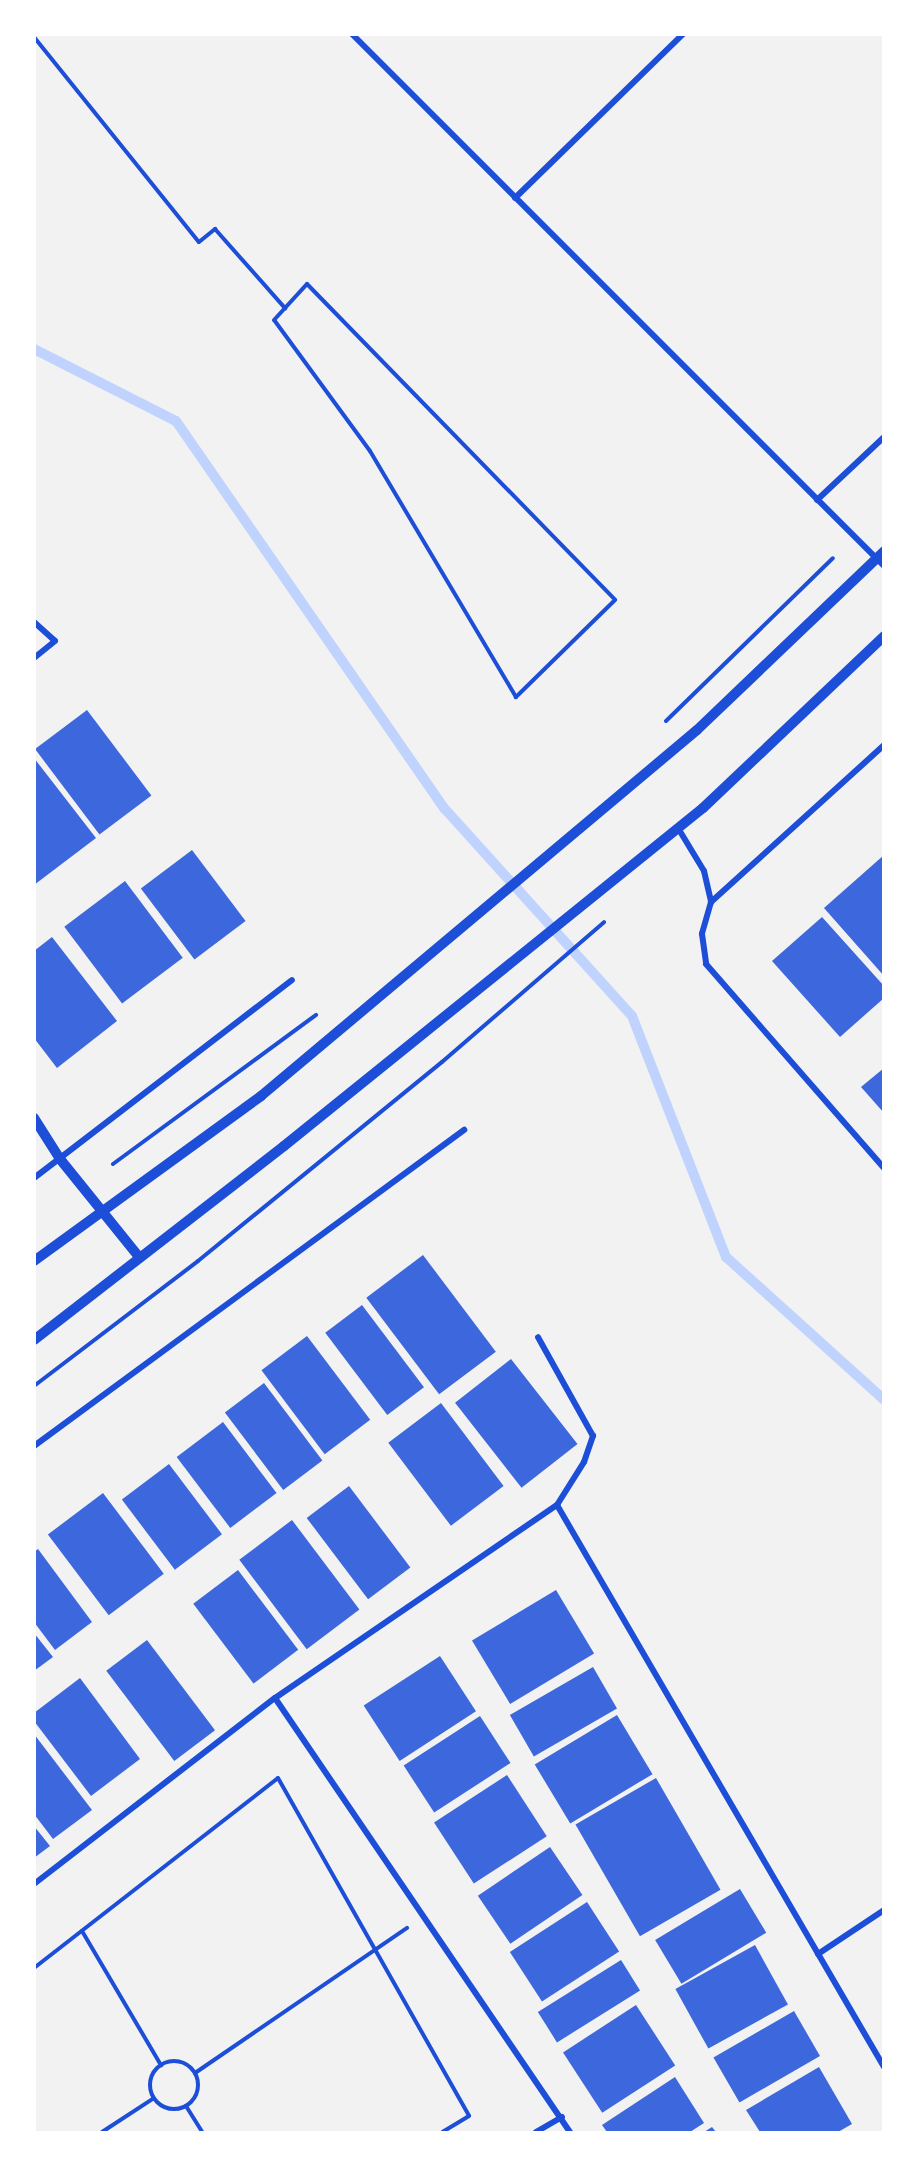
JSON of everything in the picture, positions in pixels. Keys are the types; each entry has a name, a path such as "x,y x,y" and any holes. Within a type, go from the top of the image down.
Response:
{"street":[{"path":"34,1261 261,1096 698,730 881,559 817,500 351,34"},
{"path":"515,198 683,34"},
{"path":"817,500 884,437"},
{"path":"34,622 55,640 34,658"},
{"path":"34,1340 678,828 884,636"},
{"path":"711,902 884,745"},
{"path":"678,828 704,872 711,902 702,934 706,964 884,1168"},
{"path":"34,1178 292,980"},
{"path":"34,1118 60,1160 104,1210 140,1258"},
{"path":"34,1446 464,1130"},
{"path":"34,1884 275,1698 557,1505 584,1462 593,1436 538,1337"},
{"path":"557,1505 884,2067"},
{"path":"275,1698 562,2117 570,2133"},
{"path":"818,1954 884,1910"},
{"path":"536,2133 562,2117"}],"path":[{"path":"34,37 199,242 215,229 285,308"},
{"path":"307,285 615,600 516,697 370,451 274,320 285,308 307,285"},
{"path":"662,725 833,558"},
{"path":"34,1386 198,1262 442,1062 609,918"},
{"path":"113,1164 325,1008"},
{"path":"34,1968 278,1778 469,2116 442,2133"},
{"path":"195,2073 425,1916"},
{"path":"82,1931 160,2065"},
{"path":"176,2061 195,2073 196,2095 186,2106 165,2108 154,2098 151,2077 160,2065 176,2061"},
{"path":"102,2133 154,2098"},
{"path":"186,2106 202,2133"}],"building":[{"path":"87,710 151,795 99,835 35,749"},
{"path":"34,758 96,838 34,885"},
{"path":"192,850 246,921 194,960 141,889"},
{"path":"884,855 884,976 824,908"},
{"path":"125,881 183,958 122,1003 64,927"},
{"path":"822,917 884,986 884,998 840,1037 772,961"},
{"path":"52,937 117,1021 57,1068 34,1038 34,951"},
{"path":"884,1068 884,1113 861,1087"},
{"path":"423,1255 496,1352 439,1394 366,1298"},
{"path":"362,1305 424,1387 387,1415 325,1333"},
{"path":"307,1336 370,1420 325,1454 261,1370"},
{"path":"511,1359 577,1444 522,1488 455,1403"},
{"path":"264,1383 322,1460 283,1490 225,1412"},
{"path":"441,1403 504,1486 451,1526 388,1443"},
{"path":"223,1422 277,1493 230,1528 177,1457"},
{"path":"169,1464 222,1534 175,1570 122,1500"},
{"path":"349,1486 410,1567 368,1599 307,1518"},
{"path":"103,1493 164,1574 109,1615 48,1535"},
{"path":"292,1520 359,1609 307,1649 239,1560"},
{"path":"38,1549 92,1622 55,1650 34,1622 34,1552"},
{"path":"238,1570 298,1650 253,1684 193,1604"},
{"path":"556,1590 594,1653 510,1704 472,1640"},
{"path":"34,1633 53,1657 34,1671"},
{"path":"147,1640 215,1730 174,1761 106,1671"},
{"path":"440,1656 476,1711 400,1761 364,1706"},
{"path":"593,1667 617,1709 534,1757 510,1715"},
{"path":"80,1678 140,1759 91,1796 34,1721 34,1713"},
{"path":"617,1715 653,1774 570,1824 535,1764"},
{"path":"480,1716 510,1763 434,1813 404,1766"},
{"path":"34,1734 92,1810 53,1839 34,1814"},
{"path":"507,1775 547,1836 474,1884 434,1822"},
{"path":"656,1778 721,1890 640,1936 575,1825"},
{"path":"34,1826 50,1846 34,1858"},
{"path":"550,1847 582,1895 510,1944 478,1896"},
{"path":"740,1889 766,1933 681,1984 655,1940"},
{"path":"587,1902 619,1951 542,2002 510,1952"},
{"path":"755,1945 788,2004 708,2049 675,1989"},
{"path":"621,1960 640,1991 557,2042 538,2012"},
{"path":"636,2005 675,2065 602,2113 563,2052"},
{"path":"794,2011 820,2056 739,2103 713,2058"},
{"path":"819,2067 852,2124 838,2132 760,2132 746,2110"},
{"path":"675,2077 704,2123 690,2132 607,2132 602,2125"},
{"path":"712,2127 716,2132 704,2132"}],"waterway":[{"path":"34,349 176,421 445,809 632,1016 726,1257 884,1400"}]}
